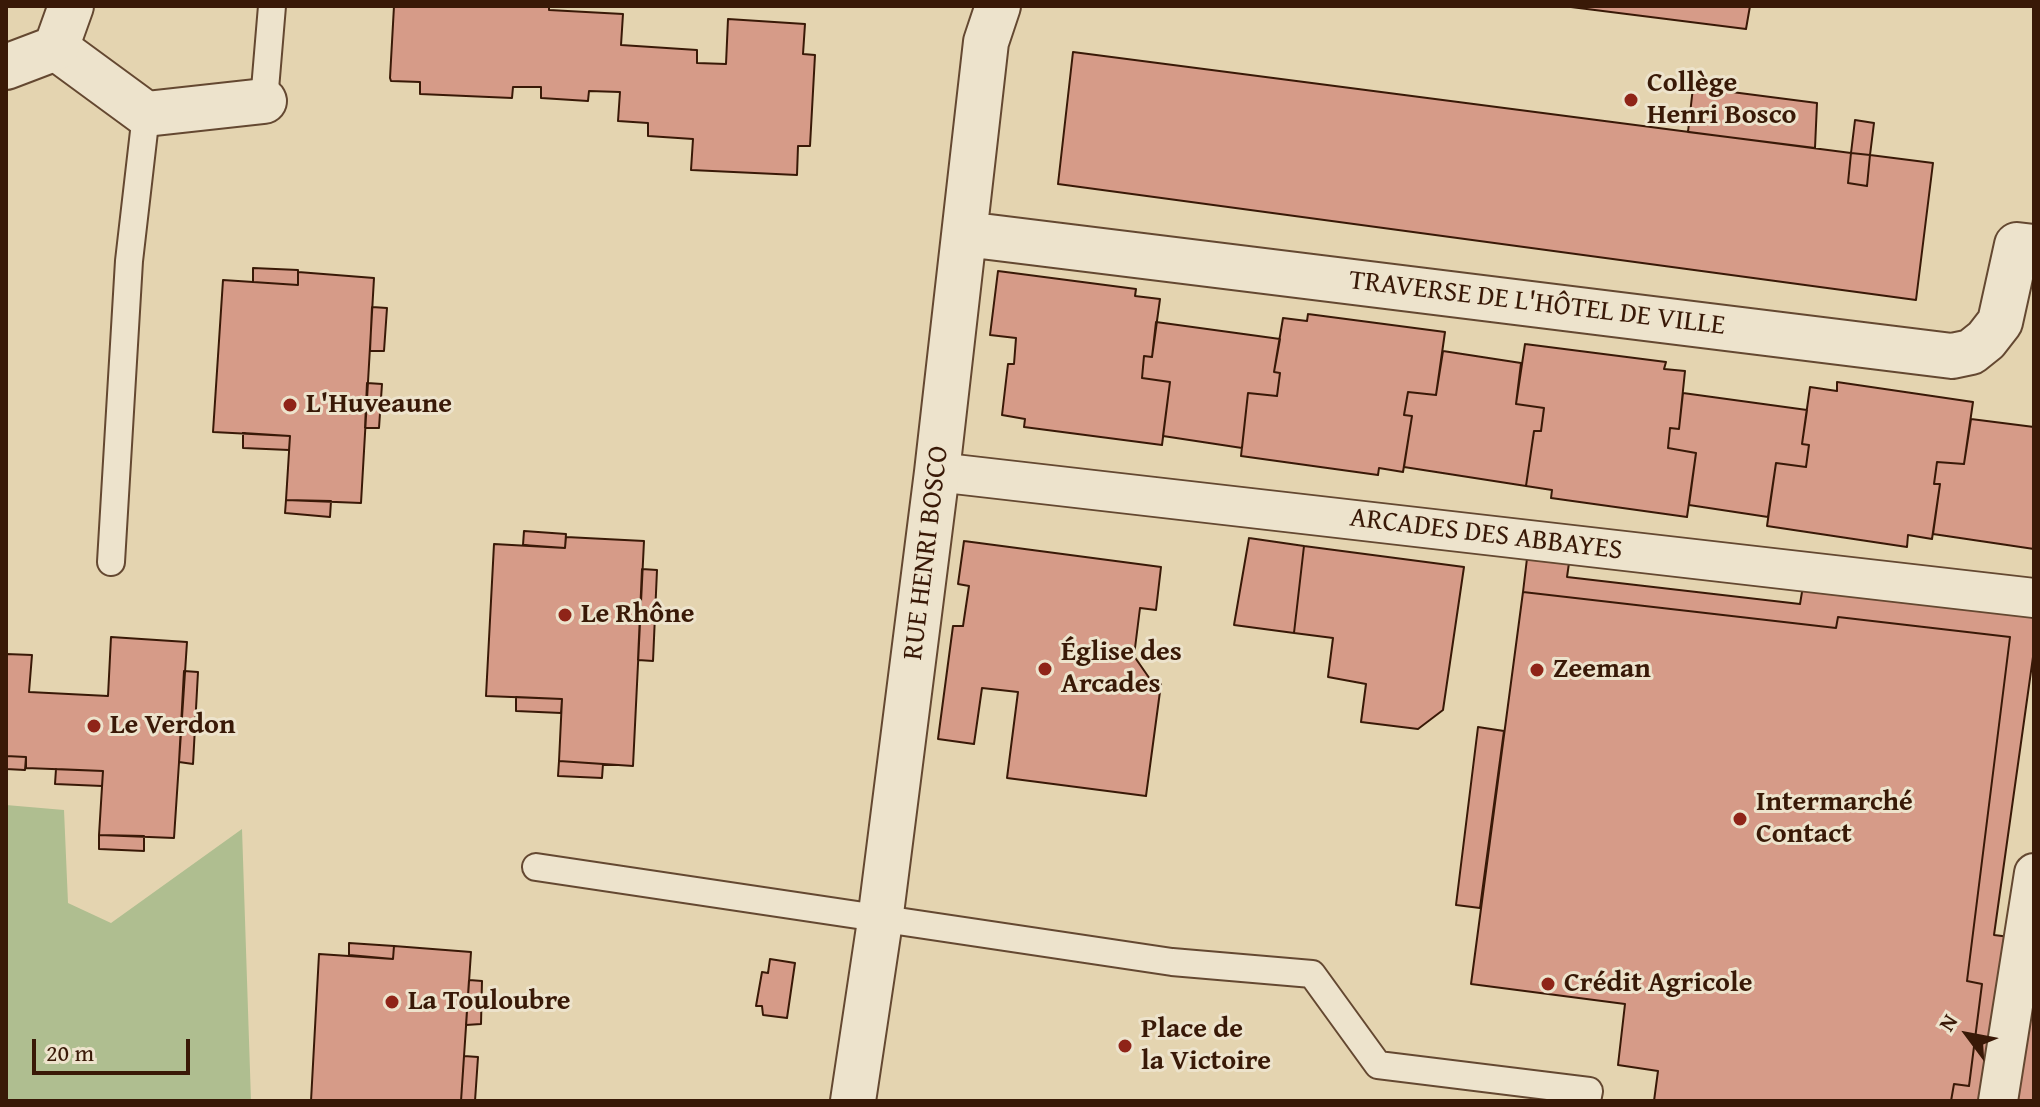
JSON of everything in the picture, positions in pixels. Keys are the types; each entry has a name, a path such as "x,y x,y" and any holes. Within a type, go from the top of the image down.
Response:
{"street":[{"path":"6,67 56,48 71,6"},
{"name":"RUE HENRI BOSCO","path":"853,1101 880,921 937,472 986,42 998,6"},
{"path":"56,48 146,114 264,101"},
{"name":"TRAVERSE DE L'HÔTEL DE VILLE","path":"965,234 1952,356 1971,352 1986,340 2000,322 2025,246"},
{"name":"ARCADES DES ABBAYES","path":"937,472 2034,598"},
{"path":"1998,1101 2034,873"}],"lane":[{"path":"264,101 272,6"},
{"path":"111,562 129,261 146,114"},
{"path":"536,867 744,896 880,921 1172,962 1312,974 1378,1065 1589,1091 1587,1101"}],"green space":[{"path":"6,805 64,810 68,903 111,923 242,829 251,1101 6,1101"}],"building":[{"path":"394,6 549,6 549,10 623,14 621,45 697,50 697,63 726,64 728,19 805,24 803,54 815,55 810,146 798,146 797,175 691,170 693,139 648,136 648,123 618,121 620,92 589,91 588,101 541,98 541,87 513,87 512,98 420,94 420,82 391,81 390,78"},
{"path":"1563,6 1750,6 1746,29"},
{"path":"1073,52 1851,153 1848,183 1867,186 1870,155 1933,163 1916,300 1058,184"},
{"path":"1693,87 1817,103 1815,148 1688,132"},
{"path":"1855,120 1874,123 1870,155 1851,153"},
{"path":"1851,153 1870,155 1867,186 1848,183"},
{"path":"253,268 298,270 298,285 253,282"},
{"path":"998,271 1136,289 1135,296 1160,299 1152,357 1144,356 1142,378 1170,382 1162,445 1024,427 1025,419 1002,415 1008,364 1014,364 1016,338 990,335"},
{"name":"L'Huveaune","path":"298,272 374,278 361,503 286,500 290,436 213,432 223,280 298,285"},
{"path":"372,307 387,308 384,351 370,351"},
{"path":"1308,314 1445,332 1436,395 1408,392 1404,415 1412,416 1403,472 1379,468 1378,475 1241,456 1248,393 1277,396 1280,373 1274,372 1283,318 1307,321"},
{"path":"1156,322 1280,339 1274,372 1280,373 1277,396 1248,393 1242,448 1163,436 1170,382 1142,378 1144,356 1152,357"},
{"path":"1525,344 1666,362 1664,369 1685,371 1679,429 1670,428 1668,448 1696,453 1687,517 1551,498 1552,490 1526,486 1534,431 1541,431 1544,408 1516,404"},
{"path":"1443,351 1521,363 1516,404 1544,408 1541,431 1534,431 1526,486 1404,467 1412,416 1404,415 1408,392 1436,395"},
{"path":"1837,382 1973,402 1964,464 1937,462 1934,484 1940,484 1932,539 1908,535 1907,547 1767,526 1776,463 1806,467 1809,445 1802,444 1810,387 1837,391"},
{"path":"367,383 382,384 379,428 365,428"},
{"path":"1683,393 1807,410 1802,444 1809,445 1806,467 1776,463 1768,517 1689,505 1696,453 1668,448 1670,428 1679,429"},
{"path":"1971,419 2034,427 2034,549 1933,534 1940,484 1934,484 1937,462 1964,464"},
{"path":"243,433 290,436 289,450 243,448"},
{"path":"286,500 331,501 330,517 285,513"},
{"path":"524,531 566,534 565,548 523,545"},
{"name":"Le Rhône","path":"566,537 644,541 633,766 559,761 562,699 486,696 494,544 565,548"},
{"path":"1249,538 1304,546 1294,633 1234,625"},
{"name":"Église des Arcades","path":"964,541 1161,567 1156,610 1140,608 1134,656 1152,682 1161,684 1146,796 1007,778 1018,692 982,688 974,744 938,739 953,626 963,626 969,586 958,584"},
{"path":"1304,546 1464,567 1443,710 1418,729 1361,722 1366,684 1328,677 1333,638 1294,633"},
{"path":"1528,550 1570,556 1567,577 1800,604 1803,586 2034,616 2034,650 1994,935 2010,937 1989,1101 1951,1101 1954,1084 1969,1086 1982,984 1967,981 2010,637 1838,617 1836,628 1523,592"},
{"path":"642,569 657,570 653,661 638,660"},
{"name":"Intermarché Contact","path":"1523,592 1836,628 1838,617 2010,637 1967,981 1982,984 1969,1086 1954,1084 1951,1101 1654,1101 1658,1071 1618,1065 1625,1004 1471,984"},
{"name":"Le Verdon","path":"111,637 187,642 174,838 99,835 103,771 26,768 26,757 6,756 6,654 32,655 29,692 108,696"},
{"path":"184,671 198,672 193,764 179,762"},
{"path":"516,697 562,699 561,713 516,711"},
{"path":"1478,727 1504,731 1480,908 1456,905"},
{"path":"6,756 26,757 25,770 6,769"},
{"path":"559,761 603,764 602,778 558,776"},
{"path":"56,769 103,771 102,786 55,784"},
{"path":"99,835 144,836 144,851 99,849"},
{"path":"349,943 394,946 393,959 349,955"},
{"name":"La Touloubre","path":"394,946 471,952 461,1101 311,1101 319,954 393,959"},
{"path":"770,959 795,963 787,1018 763,1015 762,1006 756,1006 762,972 768,973"},
{"path":"2034,971 2034,1101 2017,1101"},
{"path":"469,980 482,981 481,1024 466,1025"},
{"path":"464,1056 478,1057 475,1101 461,1101"}],"place":[{"name":"Collège Henri Bosco","path":"1631,100"},
{"name":"L'Huveaune","path":"290,405"},
{"name":"Le Rhône","path":"565,615"},
{"name":"Église des Arcades","path":"1045,669"},
{"name":"Zeeman","path":"1537,670"},
{"name":"Le Verdon","path":"94,726"},
{"name":"Intermarché Contact","path":"1740,819"},
{"name":"Crédit Agricole","path":"1548,984"},
{"name":"La Touloubre","path":"392,1002"},
{"name":"Place de la Victoire","path":"1125,1046"}]}
